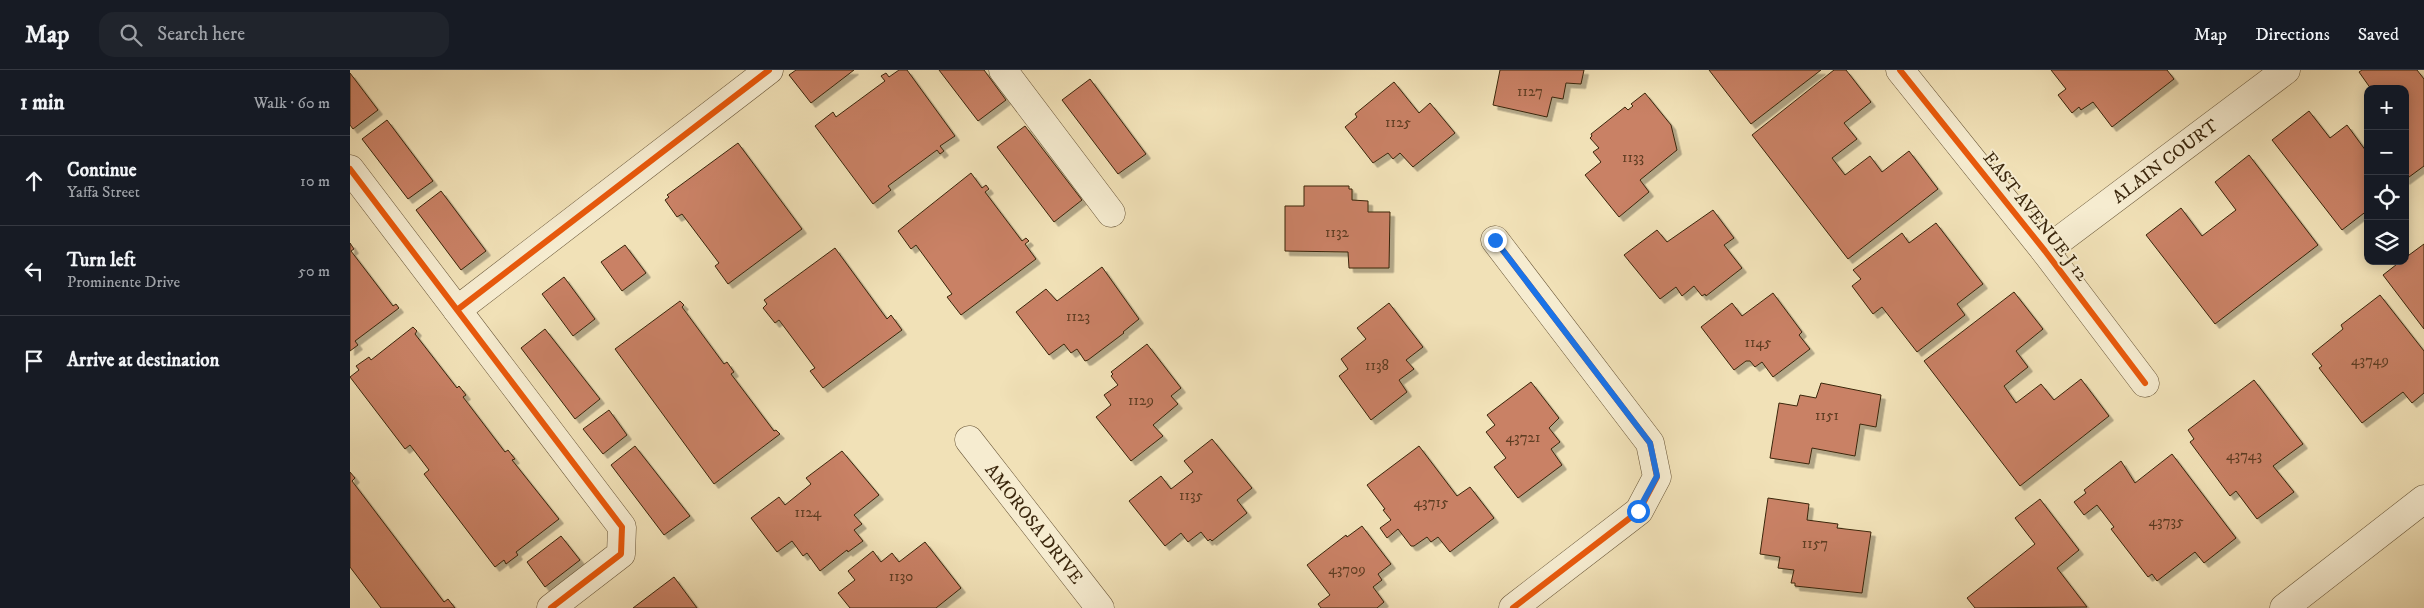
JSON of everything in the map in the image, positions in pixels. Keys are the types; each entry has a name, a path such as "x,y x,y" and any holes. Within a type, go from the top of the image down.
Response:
{"street":[{"path":"457,310 769,70"},
{"path":"1003,70 1111,213"},
{"name":"EAST AVENUE J 12","path":"1900,70 2045,250 2145,383"},
{"name":"ALAIN COURT","path":"2045,250 2286,70"},
{"path":"350,169 622,527 620,554 551,608"},
{"path":"1495,240 1650,443 1657,476 1638,511 1514,608"},
{"name":"AMOROSA DRIVE","path":"969,440 1100,608"},
{"path":"2284,608 2424,499"}],"building":[{"path":"796,70 854,70 811,103 789,75"},
{"path":"899,70 907,70 955,136 940,146 944,151 940,154 937,150 888,186 891,190 873,204 815,126 833,112 836,117 885,81 881,76 886,73 889,77"},
{"path":"939,70 984,70 1006,100 978,121"},
{"path":"1500,70 1584,70 1581,84 1566,83 1563,99 1552,97 1547,117 1493,105"},
{"path":"1709,70 1821,70 1751,124"},
{"path":"1834,70 1846,70 1871,102 1844,123 1857,139 1832,158 1845,175 1870,156 1882,172 1909,151 1938,189 1848,259 1752,135"},
{"path":"2051,70 2167,70 2174,79 2112,127 2093,102 2081,110 2079,107 2072,113 2058,95 2066,89"},
{"path":"2362,70 2417,70 2424,79 2424,166 2409,177 2409,85 2368,85 2359,72"},
{"path":"350,73 378,110 353,129 350,125"},
{"path":"1090,79 1146,154 1118,174 1062,100"},
{"path":"1394,82 1419,113 1430,103 1455,133 1413,167 1400,153 1393,159 1388,153 1373,163 1345,127 1357,117 1355,114"},
{"path":"1645,93 1671,125 1677,150 1640,180 1649,192 1619,217 1585,175 1601,162 1593,152 1599,148 1590,138 1591,134 1625,107 1628,110 1633,106 1631,104"},
{"path":"2309,111 2330,138 2347,125 2364,148 2364,213 2342,230 2272,140"},
{"path":"387,120 433,181 408,199 362,139"},
{"path":"1025,126 1082,200 1054,222 997,147"},
{"path":"738,143 802,229 728,284 715,266 719,263 682,214 677,217 665,200 669,197 667,195"},
{"path":"2249,155 2318,245 2215,324 2146,235 2181,208 2202,236 2236,210 2215,182"},
{"path":"971,173 982,188 986,185 989,189 985,192 1022,241 1026,238 1029,241 1025,244 1036,259 961,315 947,297 952,294 916,245 911,249 898,231"},
{"path":"1304,186 1349,186 1349,189 1352,189 1352,200 1368,201 1368,212 1390,212 1389,268 1349,268 1348,252 1285,251 1285,206 1304,206"},
{"path":"441,191 486,251 461,270 416,210"},
{"path":"1713,210 1734,238 1724,245 1742,268 1706,296 1705,294 1702,296 1694,286 1682,296 1676,287 1660,299 1624,255 1657,230 1667,242"},
{"path":"1936,223 1983,284 1957,304 1965,315 1917,352 1882,307 1873,314 1852,286 1861,279 1853,270 1902,233 1909,243"},
{"path":"350,243 354,249 351,251 393,306 396,304 399,308 355,341 358,345 350,351"},
{"path":"2424,244 2424,329 2383,275 2396,265 2409,265 2409,255"},
{"path":"625,245 646,273 622,291 601,262"},
{"path":"835,248 887,319 891,315 902,330 823,388 810,371 815,368 779,320 775,323 763,308 767,304 764,300"},
{"path":"1102,267 1139,319 1124,333 1088,360 1085,361 1077,349 1071,353 1064,344 1049,355 1016,312 1046,289 1057,301"},
{"path":"564,277 595,319 573,336 542,294"},
{"path":"2014,292 2043,329 2016,351 2028,367 2004,386 2016,403 2041,384 2054,400 2081,379 2109,416 2020,486 1924,361"},
{"path":"1773,293 1802,332 1799,335 1810,349 1773,377 1762,362 1755,367 1750,361 1746,361 1734,370 1701,327 1732,303 1742,316"},
{"path":"2380,295 2424,351 2424,393 2412,403 2403,392 2362,423 2319,368 2322,366 2312,354 2343,329 2341,325"},
{"path":"680,301 684,305 682,307 724,364 727,362 734,372 731,374 774,431 776,430 780,434 714,484 615,349"},
{"path":"1389,303 1423,347 1406,360 1414,369 1399,380 1407,392 1371,420 1339,376 1348,369 1341,359 1366,339 1357,328"},
{"path":"413,327 417,331 415,334 457,388 459,386 466,395 463,397 505,452 508,450 515,459 512,460 559,519 516,552 518,555 506,564 504,560 495,567 424,474 429,470 410,445 405,449 350,377 359,370 356,366 369,357 371,360"},
{"path":"545,329 600,399 575,419 521,348"},
{"path":"1147,344 1181,388 1171,396 1178,404 1153,425 1163,436 1131,461 1096,417 1111,405 1104,395 1118,385 1111,376 1113,374 1111,372"},
{"path":"2254,380 2303,444 2273,466 2294,492 2257,519 2236,491 2230,496 2190,442 2194,439 2188,430"},
{"path":"1531,382 1559,418 1549,428 1560,442 1551,449 1562,465 1518,498 1494,467 1506,458 1486,432 1495,425 1487,415"},
{"path":"1821,383 1881,395 1876,427 1860,424 1855,456 1812,448 1809,464 1770,458 1779,403 1797,406 1800,395 1816,398"},
{"path":"609,410 627,435 603,454 583,429"},
{"path":"1212,439 1252,488 1237,500 1247,513 1212,541 1210,539 1208,541 1201,532 1188,542 1181,533 1165,546 1129,501 1161,476 1171,489 1193,472 1184,461"},
{"path":"635,446 690,516 664,535 611,465"},
{"path":"1419,446 1457,496 1470,487 1494,518 1450,552 1438,537 1431,542 1427,537 1411,546 1398,529 1387,538 1380,528 1391,520 1367,485"},
{"path":"842,451 879,495 854,515 862,524 854,530 863,541 848,552 847,550 820,571 807,553 803,556 792,541 777,552 751,518 779,497 785,505 811,484 806,478"},
{"path":"2172,454 2236,538 2204,563 2195,552 2157,581 2152,574 2148,577 2111,529 2114,527 2097,505 2084,515 2074,502 2086,493 2084,490 2121,461 2135,483"},
{"path":"350,472 355,478 352,481 444,602 448,599 455,608 381,608 350,567"},
{"path":"1768,498 1809,504 1807,520 1838,524 1837,528 1871,532 1862,593 1795,586 1795,583 1791,583 1794,570 1778,568 1780,557 1760,554"},
{"path":"2040,499 2079,550 2057,568 2087,607 1975,608 1967,598 2035,544 2015,518"},
{"path":"1362,526 1391,564 1378,574 1382,580 1373,587 1384,602 1377,608 1321,608 1318,604 1330,595 1307,565 1346,535 1347,537"},
{"path":"561,536 580,560 545,587 527,562"},
{"path":"925,542 961,588 936,608 850,608 838,593 855,580 848,571 873,551 881,562 892,553 899,562"},
{"path":"674,577 697,608 633,608"}],"cycle path":[{"path":"457,310 769,70"},
{"path":"1900,70 2045,251 2145,383"},
{"path":"350,169 622,527 621,554 551,608"},
{"path":"1495,240 1650,443 1657,477 1639,511 1513,608"}],"route":[{"path":"1495,240 1650,443 1657,476 1638,511"}]}
